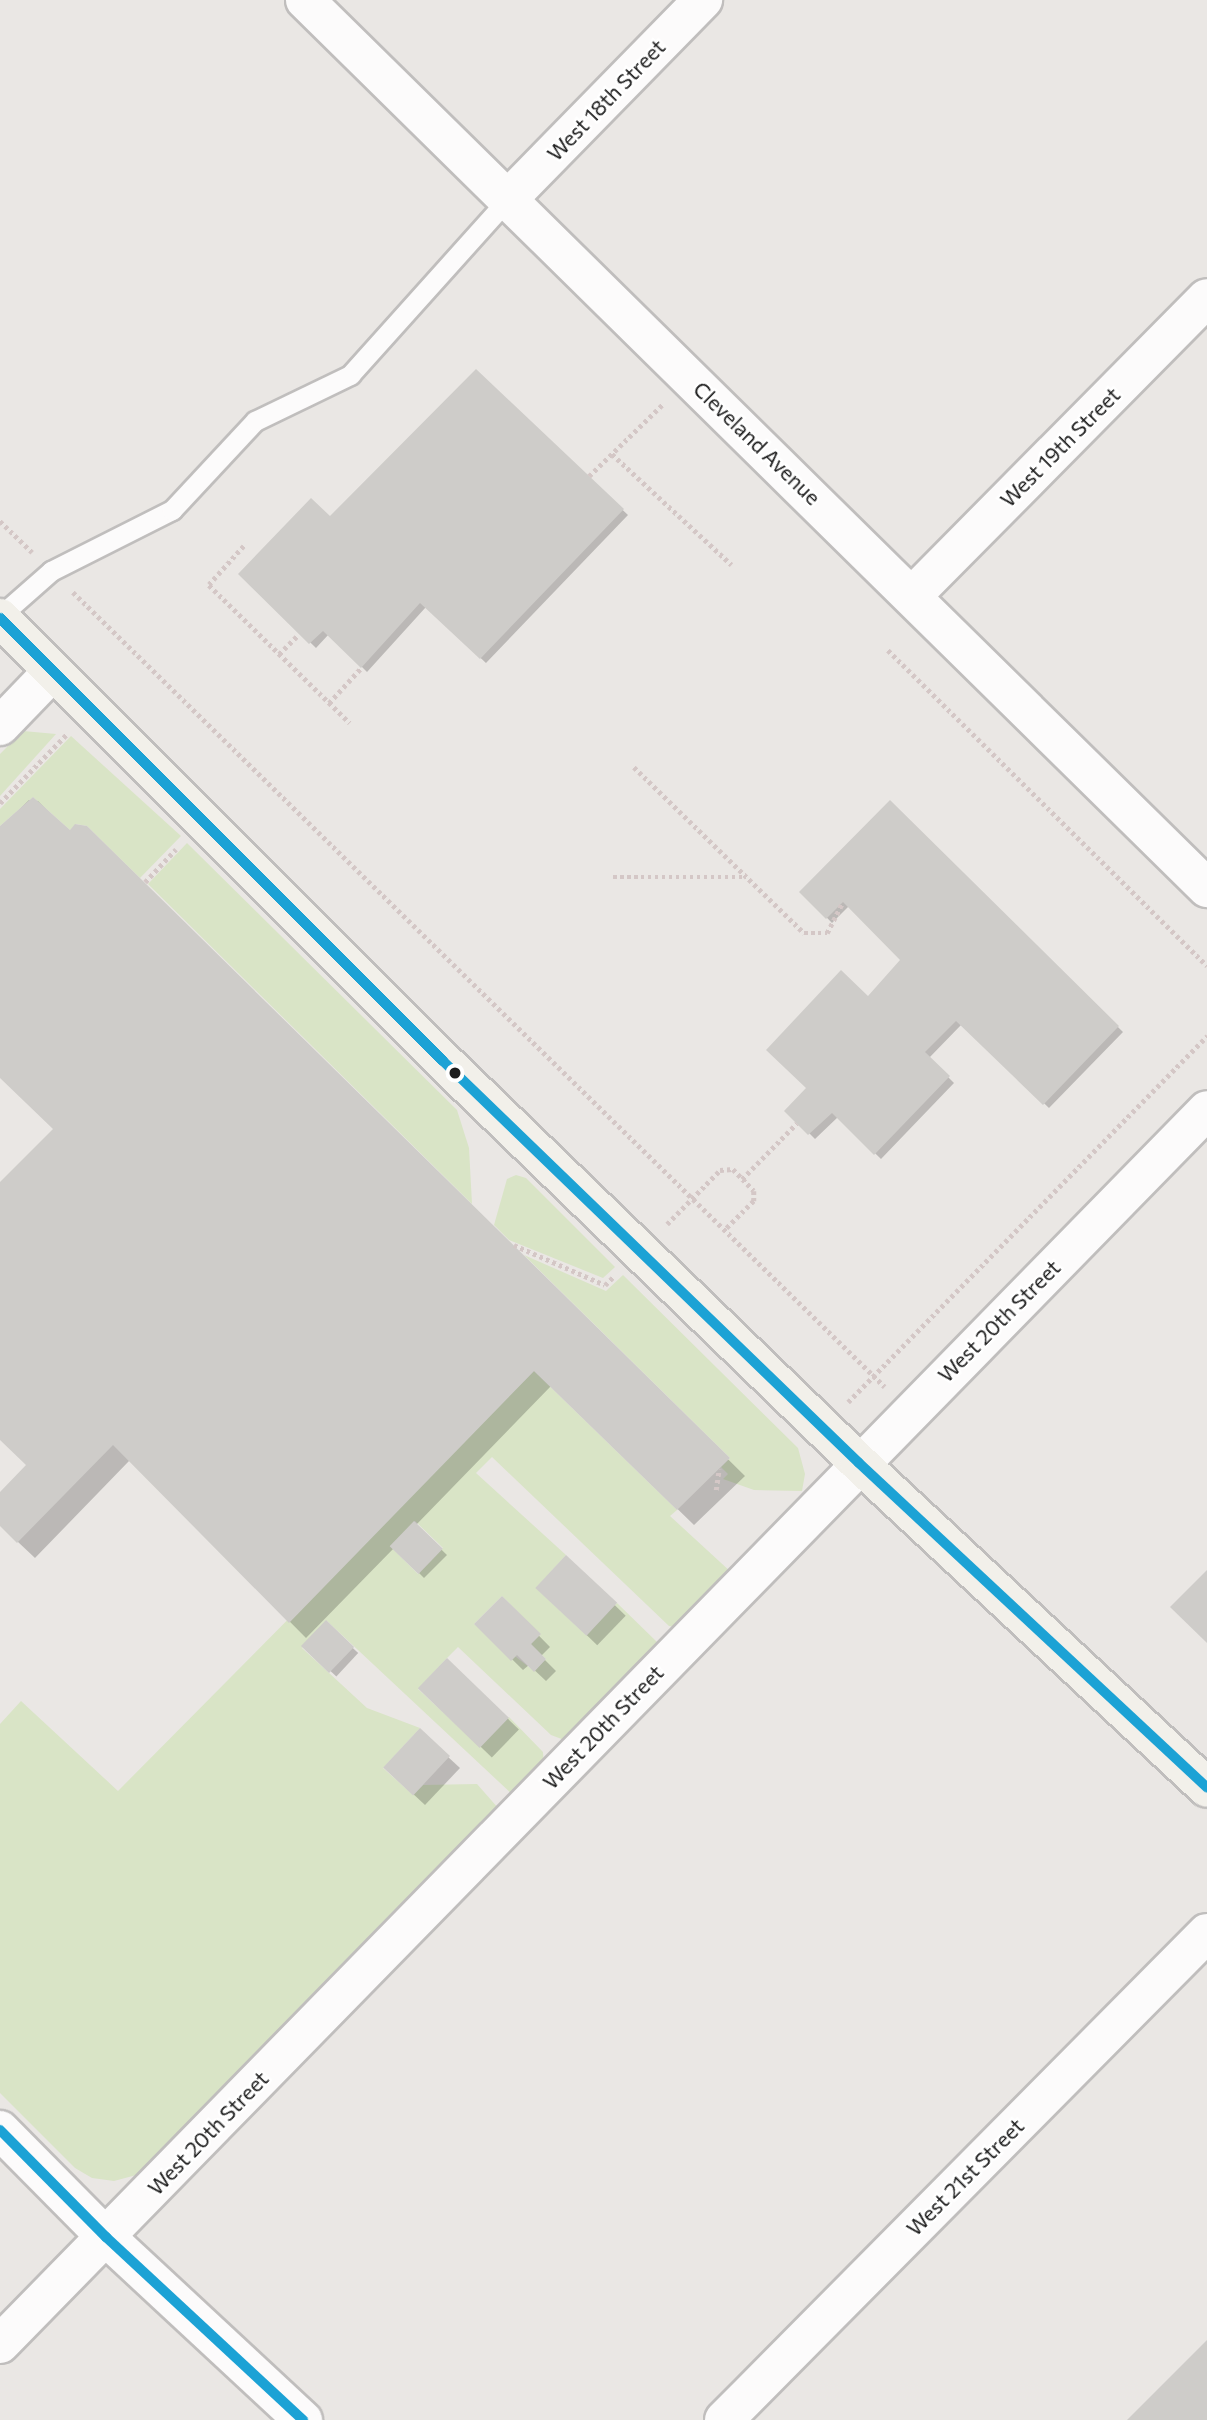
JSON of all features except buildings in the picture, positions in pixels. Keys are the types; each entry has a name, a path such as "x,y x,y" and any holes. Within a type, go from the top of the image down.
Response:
{"street":[{"name":"Cleveland Avenue","path":"305,0 1207,888"},
{"name":"West 18th Street","path":"508,199 703,0"},
{"name":"West 19th Street","path":"912,596 1207,298"},
{"path":"0,617 443,1061 822,1428 1207,1788"},
{"path":"0,726 52,672"},
{"name":"West 20th Street","path":"0,2344 1207,1110"},
{"name":"West 21st Street","path":"723,2420 1207,1933"},
{"path":"0,2130 106,2237 303,2420"}],"lane":[{"path":"0,617 51,570 172,510 255,421 350,375 508,199"}],"path":[{"path":"589,476 690,377"},
{"path":"612,454 733,565"},
{"path":"0,521 910,1412"},
{"path":"244,546 209,585 351,723"},
{"path":"279,654 299,634"},
{"path":"888,650 1207,966"},
{"path":"329,703 360,668"},
{"path":"0,803 91,709"},
{"path":"634,767 804,933 827,933 843,902"},
{"path":"145,882 203,821"},
{"path":"613,877 746,877"},
{"path":"822,1428 1207,1036"},
{"path":"742,1179 797,1123"},
{"path":"716,1490 719,1469"}],"green space":[{"path":"23,731 56,734 0,796 0,754"},
{"path":"71,736 181,836 140,878 87,826 76,824 70,830 33,797 0,826 0,809"},
{"path":"187,843 457,1110 469,1148 472,1204 148,884"},
{"path":"516,1175 526,1178 615,1267 603,1278 509,1240 494,1225 507,1179"},
{"path":"524,1255 606,1291 623,1275 798,1448 805,1474 802,1491 754,1490 723,1479 728,1474 721,1467 730,1458"},
{"path":"534,1371 677,1510 670,1516 732,1573 679,1628 669,1626 492,1457 476,1473 566,1555 536,1588 586,1635 617,1603 657,1642 658,1650 567,1741 551,1735 458,1647 447,1658 418,1689 480,1747 509,1717 543,1752 544,1767 514,1796 327,1621 302,1648 367,1708 420,1728 383,1768 413,1795 423,1785 477,1784 499,1809 140,2174 114,2181 92,2178 75,2168 0,2093 0,1724 21,1701 118,1791","holes":["415,1521 443,1548 418,1574 390,1546","502,1596 540,1634 531,1644 546,1659 534,1671 474,1624"]}],"transit line":[{"path":"0,618 443,1061 859,1463 1207,1788"},
{"path":"0,2130 106,2237 303,2420"}]}
